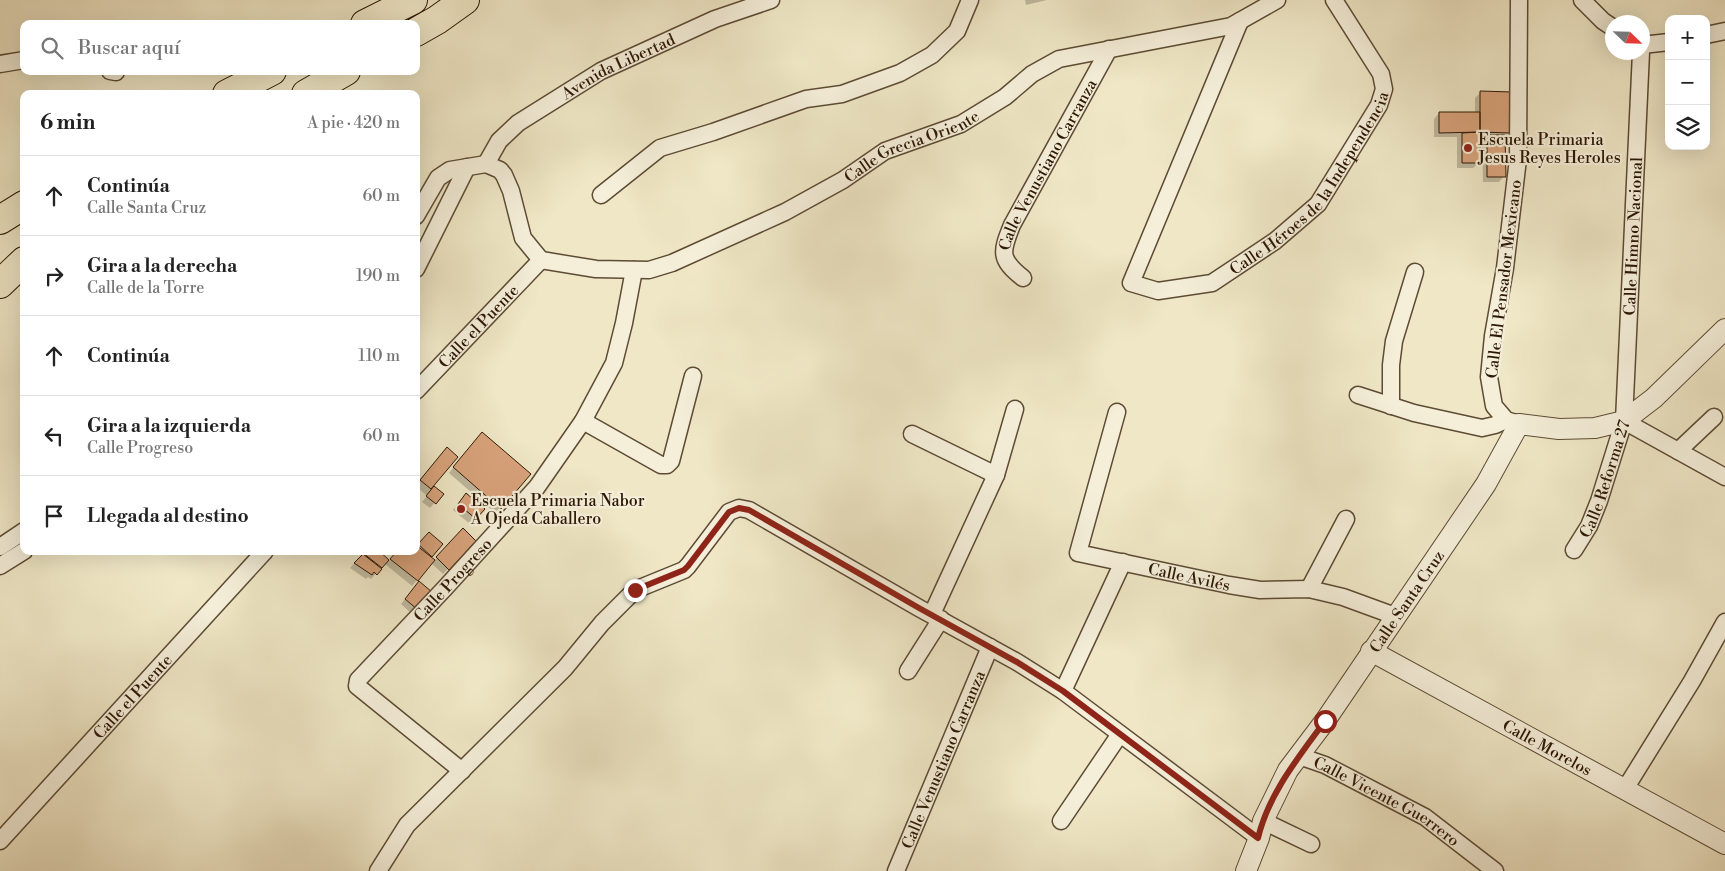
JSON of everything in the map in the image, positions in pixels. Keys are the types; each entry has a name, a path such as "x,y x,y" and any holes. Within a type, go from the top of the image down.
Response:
{"highway":[{"path":"373,20 413,0"},
{"path":"420,30 465,0"},
{"path":"235,90 264,75"},
{"path":"313,90 339,75"},
{"path":"0,259 20,249"},
{"path":"0,284 20,265"}],"street":[{"name":"Avenida Libertad","path":"486,164 499,140 518,123 601,71 715,19 771,0"},
{"path":"601,194 660,148 713,132 800,101 842,94 900,74 932,56 957,31 970,0"},
{"name":"Calle Grecia Oriente","path":"541,260 596,269 634,270 649,270 672,263 785,212 843,180 885,151 961,124 1005,97 1032,74 1059,58 1231,26 1277,0"},
{"name":"Calle Héroes de la Independencia","path":"1240,21 1131,284 1158,291 1212,283 1275,240 1318,204 1379,106 1384,89 1381,74 1334,0"},
{"name":"Calle El Pensador Mexicano","path":"1513,422 1494,406 1489,377 1506,268 1518,159 1519,0"},
{"path":"1582,0 1605,22"},
{"path":"1710,34 1725,31"},
{"path":"1650,44 1665,42"},
{"name":"Calle Venustiano Carranza","path":"1023,278 1010,267 1004,256 1006,240 1012,225 1109,49"},
{"name":"Calle Himno Nacional","path":"1624,421 1641,60"},
{"path":"0,64 20,61"},
{"path":"420,209 438,178 450,170 486,164 500,170 504,175 523,238 541,260"},
{"path":"420,261 467,167"},
{"name":"Calle el Puente","path":"420,387 541,260"},
{"name":"Calle Progreso","path":"462,770 357,686 358,680 446,588 537,487 583,421 614,363 634,270"},
{"path":"1391,406 1391,365 1394,341 1415,272"},
{"name":"Calle Reforma 27","path":"1574,550 1589,526 1599,502 1624,421 1654,398 1725,329"},
{"path":"583,421 661,465 667,465 671,461 693,376"},
{"path":"1358,395 1414,413 1482,428 1513,422 1559,429 1595,428 1624,421 1725,477"},
{"path":"908,671 936,617 996,475 1015,409"},
{"name":"Calle Avilés","path":"1117,412 1078,553 1244,588 1260,590 1309,589 1343,596 1395,616"},
{"path":"1678,451 1714,416"},
{"name":"Calle Santa Cruz","path":"1246,871 1261,830 1288,770 1325,721 1486,484 1513,422"},
{"path":"912,434 996,475"},
{"path":"378,871 407,826 564,668 602,623 635,590 684,570 729,512 739,508 749,510 990,646 1063,691 1120,734 1261,830 1312,844"},
{"path":"1309,589 1346,519"},
{"path":"0,547 20,534"},
{"path":"0,566 20,554"},
{"name":"Calle el Puente","path":"0,841 262,555"},
{"path":"1063,691 1122,562"},
{"path":"1625,789 1692,681 1723,625"},
{"name":"Calle Venustiano Carranza","path":"896,871 990,646"},
{"name":"Calle Morelos","path":"1372,650 1725,844"},
{"path":"1061,821 1120,734"},
{"name":"Calle Vicente Guerrero","path":"1299,756 1325,765 1424,817 1495,871"}],"building":[{"path":"1480,91 1512,92 1511,133 1480,132"},
{"path":"1439,112 1480,112 1480,132 1439,133"},
{"path":"1480,132 1480,163 1462,163 1462,133"},
{"path":"1487,135 1505,135 1506,177 1487,177"},
{"path":"482,432 531,474 501,509 453,467"},
{"path":"447,447 458,457 431,489 420,480"},
{"path":"434,486 444,494 436,504 426,496"},
{"path":"466,493 485,509 476,519 458,504"},
{"path":"463,528 476,541 449,570 436,557"},
{"path":"429,532 443,544 432,557 420,546 420,542"},
{"path":"420,548 435,560 418,581 390,559 394,555 420,555"},
{"path":"364,555 382,569 377,575 374,572 372,575 354,563"},
{"path":"366,555 383,555 389,560 382,568"},
{"path":"419,581 432,592 417,609 405,599"}],"place":[{"name":"Escuela Primaria Jesus Reyes Heroles","path":"1468,148"},
{"name":"Escuela Primaria Nabor A Ojeda Caballero","path":"461,509"}],"route":[{"path":"635,590 684,570 729,512 739,508 749,510 1017,662 1063,691 1258,838 1263,821 1288,770 1325,721"}]}
